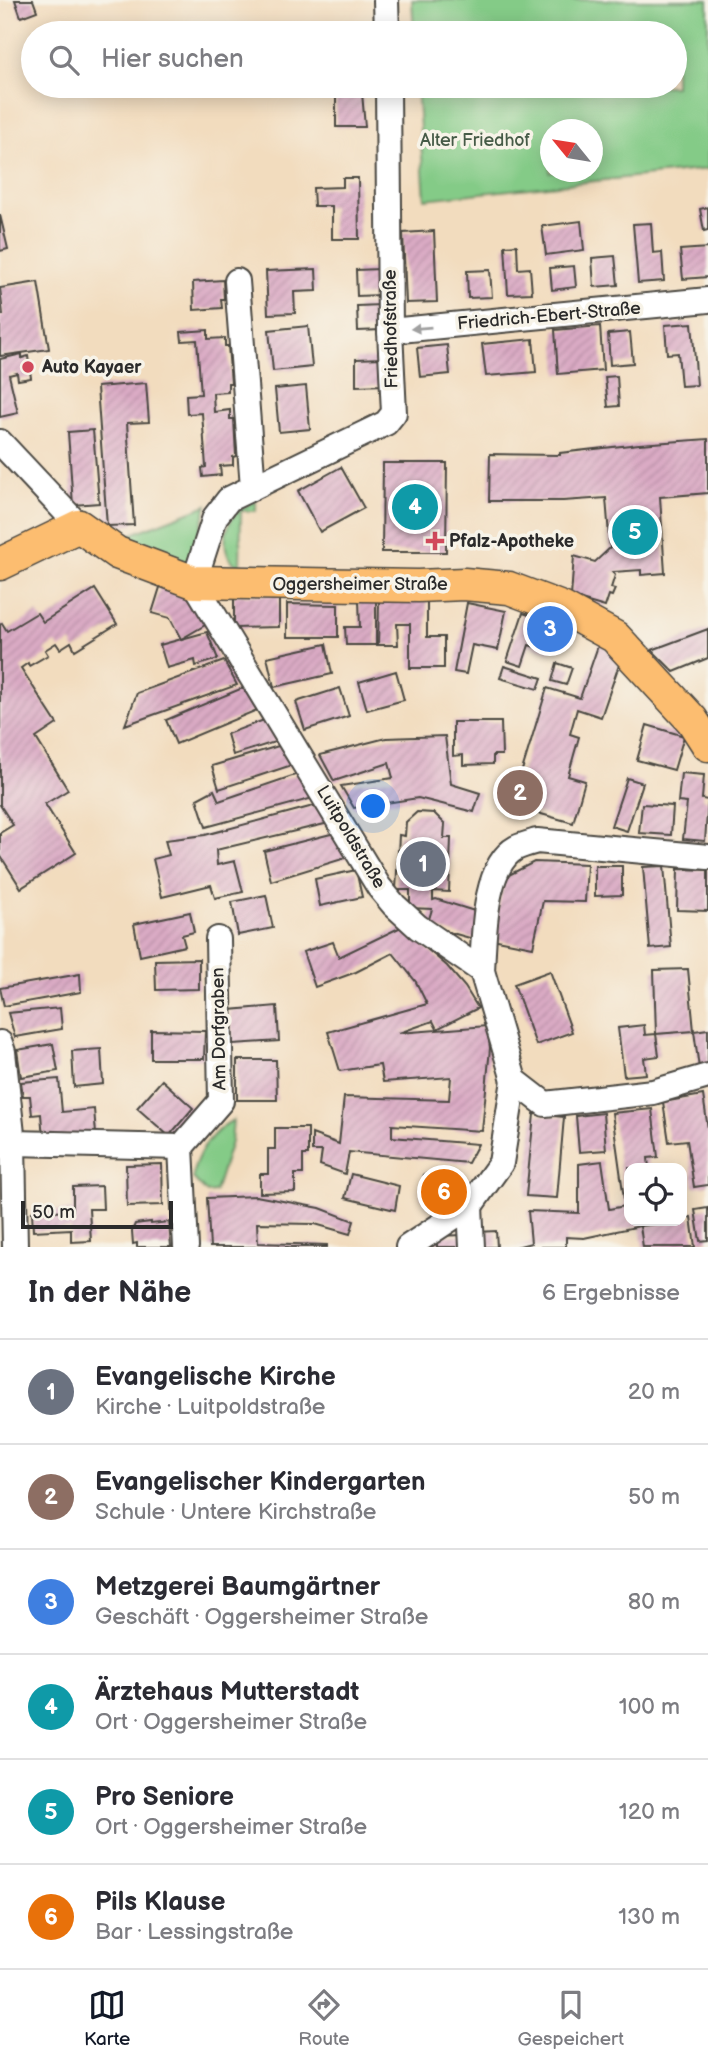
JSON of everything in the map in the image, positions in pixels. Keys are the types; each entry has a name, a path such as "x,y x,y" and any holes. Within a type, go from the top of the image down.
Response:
{"main road":[{"path":"0,564 79,526"},
{"name":"Oggersheimer Straße","path":"79,526 117,553 194,582 418,586 464,584 509,588 562,608 615,637 692,720 708,745"}],"street":[{"path":"386,0 387,21"},
{"name":"Friedhofstraße","path":"194,582 215,517 229,499 386,423 394,413 390,331 388,98"},
{"path":"237,281 253,486"},
{"name":"Friedrich-Ebert-Straße","path":"390,331 708,300"},
{"name":"Oggersheimer Straße","path":"0,442 79,526"},
{"name":"Luitpoldstraße","path":"194,582 379,887 418,927 482,971"},
{"path":"408,1247 470,1206 501,1163 514,1080 482,971 487,903 499,867 514,849 537,841 708,857"},
{"name":"Am Dorfgraben","path":"181,1147 221,1101 218,939"},
{"path":"0,1043 3,1086 13,1143 15,1247"},
{"path":"514,1080 545,1104 653,1091 708,1076"},
{"path":"13,1143 181,1147 186,1247"},
{"path":"470,1206 472,1247"}],"green space":[{"name":"Alter Friedhof","path":"412,0 708,0 708,169 603,180 603,119 540,119 540,182 585,182 425,199 418,98 687,98 687,21 413,21"},
{"path":"256,501 256,511 241,511 240,567 228,555 227,531 235,515 241,509"},
{"path":"207,505 189,571 124,542 124,537"},
{"path":"233,1120 231,1142 215,1192 207,1193 193,1178 197,1160 218,1130"}],"building":[{"path":"15,0 33,0 37,11 21,17"},
{"path":"336,98 362,98 365,127 336,127"},
{"path":"343,178 358,178 359,239 332,239 332,206 314,206 313,188 343,187"},
{"path":"708,207 708,230 704,231 700,209"},
{"path":"0,215 8,249 0,251"},
{"path":"581,221 584,250 546,255 542,226"},
{"path":"651,223 653,253 662,252 664,281 638,283 633,224"},
{"path":"434,231 437,302 406,303 403,233"},
{"path":"517,245 518,269 530,268 532,293 508,294 505,246"},
{"path":"708,248 708,277 683,279 680,250"},
{"path":"615,256 618,285 594,287 592,258"},
{"path":"574,266 576,287 552,290 550,268"},
{"path":"316,269 317,291 294,292 295,313 268,314 266,271"},
{"path":"380,269 381,295 357,296 356,270"},
{"path":"490,270 492,297 468,298 467,271"},
{"path":"223,280 222,308 194,310 193,282"},
{"path":"38,282 49,349 0,356 0,315 3,315 0,288"},
{"path":"381,305 382,330 358,331 357,306"},
{"path":"692,323 697,385 681,386 678,353 667,354 665,325"},
{"path":"308,326 312,367 273,371 269,330"},
{"path":"600,326 603,370 558,374 555,330"},
{"path":"208,330 208,339 225,338 225,346 228,346 231,383 228,383 228,392 213,393 214,412 230,410 230,419 234,419 236,456 233,457 233,465 220,466 221,475 203,477 202,468 206,467 202,413 187,414 186,395 201,394 197,340 182,341 181,332"},
{"path":"630,332 633,363 610,365 608,334"},
{"path":"533,339 536,372 486,376 482,344"},
{"path":"447,345 450,374 420,377 417,348"},
{"path":"22,354 22,358 28,356 31,378 18,380 17,373 9,375 18,413 0,417 0,359"},
{"path":"383,358 384,385 356,386 356,359"},
{"path":"617,376 619,406 608,407 605,377"},
{"path":"146,383 149,422 127,423 134,525 107,526 97,387"},
{"path":"306,386 310,429 279,432 275,389"},
{"path":"93,430 99,503 73,505 68,432"},
{"path":"708,439 708,493 660,497 665,573 641,575 641,570 612,572 615,575 611,588 615,589 612,596 609,595 605,607 571,597 574,556 595,562 610,548 606,498 489,501 490,454 560,455 639,444"},
{"path":"383,463 447,463 446,552 382,552"},
{"path":"341,467 364,508 320,532 298,491"},
{"path":"162,581 187,588 207,624 181,639 170,618 152,613"},
{"path":"95,589 117,624 75,650 71,642 60,649 56,643 45,650 48,655 21,668 57,724 36,738 68,790 45,804 76,853 21,888 0,855 0,833 13,825 0,805 0,625 2,623 7,631 37,613 43,622"},
{"path":"234,595 279,595 279,627 234,628"},
{"path":"359,600 376,600 376,645 346,645 345,627 360,627"},
{"path":"379,601 427,601 427,637 444,637 444,668 410,668 410,624 397,624 398,645 378,645"},
{"path":"467,603 506,611 498,650 472,645 466,674 454,672"},
{"path":"287,604 338,605 338,637 287,637"},
{"path":"523,613 559,625 550,652 529,645 522,666 507,661"},
{"path":"708,629 708,658 674,672 652,650"},
{"path":"207,632 218,659 196,666 195,660 167,668 160,645"},
{"path":"599,643 621,659 601,717 577,709 570,734 579,737 568,776 585,781 573,823 520,808 528,780 520,777 547,688 580,698"},
{"path":"326,644 332,674 274,687 267,657"},
{"path":"224,661 237,685 125,725 137,693"},
{"path":"557,663 572,668 566,685 552,681"},
{"path":"504,666 542,678 538,689 500,678"},
{"path":"396,671 404,700 367,710 359,682"},
{"path":"245,687 257,710 176,744 166,720"},
{"path":"340,688 349,716 305,730 296,702"},
{"path":"264,720 278,741 233,755 227,734"},
{"path":"453,722 501,722 502,755 493,755 493,764 463,765 463,755 453,756"},
{"path":"647,725 684,736 674,770 637,760"},
{"path":"445,736 451,784 480,793 474,812 418,798 354,808 341,786 393,778 389,763 334,781 320,755 386,738"},
{"path":"282,745 295,764 219,789 212,766"},
{"path":"301,773 317,797 206,827 197,799 214,790 219,801"},
{"path":"681,773 704,775 702,799 708,800 705,841 683,839 687,803 678,802"},
{"path":"627,778 643,783 627,831 611,826"},
{"path":"321,804 333,822 216,850 217,865 235,861 243,892 215,898 211,885 162,897 153,859 169,855 165,840 205,835"},
{"path":"642,804 673,806 671,835 639,833"},
{"path":"417,812 434,813 445,824 444,838 451,838 449,892 433,891 433,900 484,914 477,940 427,926 432,909 410,908 410,890 396,890 399,835 405,836 406,822"},
{"path":"335,833 349,857 271,881 264,851"},
{"path":"534,862 587,864 585,902 543,901 533,947 492,939 505,877"},
{"path":"595,866 622,866 622,895 595,896"},
{"path":"664,866 671,947 650,949 643,867"},
{"path":"678,869 708,870 708,911 677,910"},
{"path":"356,870 362,897 320,906 315,879"},
{"path":"266,895 273,928 238,935 232,902"},
{"path":"190,912 194,932 182,935 185,946 140,956 134,924"},
{"path":"401,927 447,966 478,1008 437,1029 433,1021 399,1033 487,1026 490,1048 482,1131 392,1125 392,1137 478,1144 468,1163 349,1152 345,1174 320,1165 322,1151 312,1151 312,1134 339,1144 344,1097 449,1100 451,1077 383,1082 380,1065 340,1071 328,1032 427,1004 416,982 393,953 356,972 315,987 303,952 333,942 339,957"},
{"path":"199,959 199,989 156,990 155,960"},
{"path":"688,969 694,1031 656,1034 654,970"},
{"path":"550,971 572,1032 536,1045 514,984"},
{"path":"80,974 81,992 4,1006 0,988"},
{"path":"277,1006 279,1041 233,1044 230,1010"},
{"path":"60,1008 62,1029 15,1037 8,1013"},
{"path":"644,1025 645,1035 656,1034 659,1056 644,1058 646,1074 624,1076 618,1028"},
{"path":"708,1029 708,1066 699,1068 694,1031"},
{"path":"151,1030 205,1031 204,1059 151,1059"},
{"path":"53,1044 58,1071 21,1077 17,1050"},
{"path":"101,1049 103,1084 74,1087 72,1051"},
{"path":"237,1060 276,1060 277,1100 237,1100"},
{"path":"59,1079 62,1112 94,1109 96,1134 43,1138 41,1114 32,1115 30,1096 23,1096 21,1082"},
{"path":"162,1080 193,1108 169,1136 137,1108"},
{"path":"703,1095 708,1129 708,1185 694,1187 687,1140 669,1142 663,1102"},
{"path":"652,1109 658,1157 648,1158 648,1163 624,1163 624,1199 612,1113"},
{"path":"603,1113 606,1150 579,1152 576,1116"},
{"path":"534,1114 564,1117 557,1198 526,1196"},
{"path":"275,1128 308,1128 308,1155 303,1155 303,1174 295,1174 295,1192 260,1193 260,1174 268,1174 268,1149 275,1149"},
{"path":"602,1161 609,1209 624,1206 624,1226 640,1226 584,1238 566,1237 566,1247 516,1247 531,1243 528,1211 579,1213 579,1164"},
{"path":"162,1164 163,1205 127,1206 126,1165"},
{"path":"351,1174 399,1186 395,1210 345,1198"},
{"path":"424,1174 458,1177 455,1202 421,1199"},
{"path":"102,1186 103,1209 89,1209 91,1241 71,1242 71,1229 33,1231 32,1212 73,1210 73,1187"},
{"path":"256,1196 320,1208 354,1221 350,1234 315,1224 257,1223 258,1243 327,1247 210,1247 207,1198"},
{"path":"708,1208 708,1240 700,1241 695,1210"},
{"path":"691,1217 695,1247 643,1247 640,1226 687,1226 687,1218"},
{"path":"169,1222 171,1247 137,1247 137,1243 133,1244 132,1231 135,1224"},
{"path":"496,1231 497,1247 477,1247 477,1232"},
{"path":"463,1235 464,1247 437,1247 437,1236"}],"place":[{"name":"Auto Kayaer","path":"28,367"},
{"name":"Ärztehaus Mutterstadt","path":"415,507"},
{"name":"Pro Seniore","path":"635,532"},
{"name":"Pfalz-Apotheke","path":"435,541"},
{"name":"Metzgerei Baumgärtner","path":"550,629"},
{"name":"Evangelischer Kindergarten","path":"520,793"},
{"name":"Evangelische Kirche","path":"423,864"},
{"name":"Pils Klause","path":"444,1192"}]}
